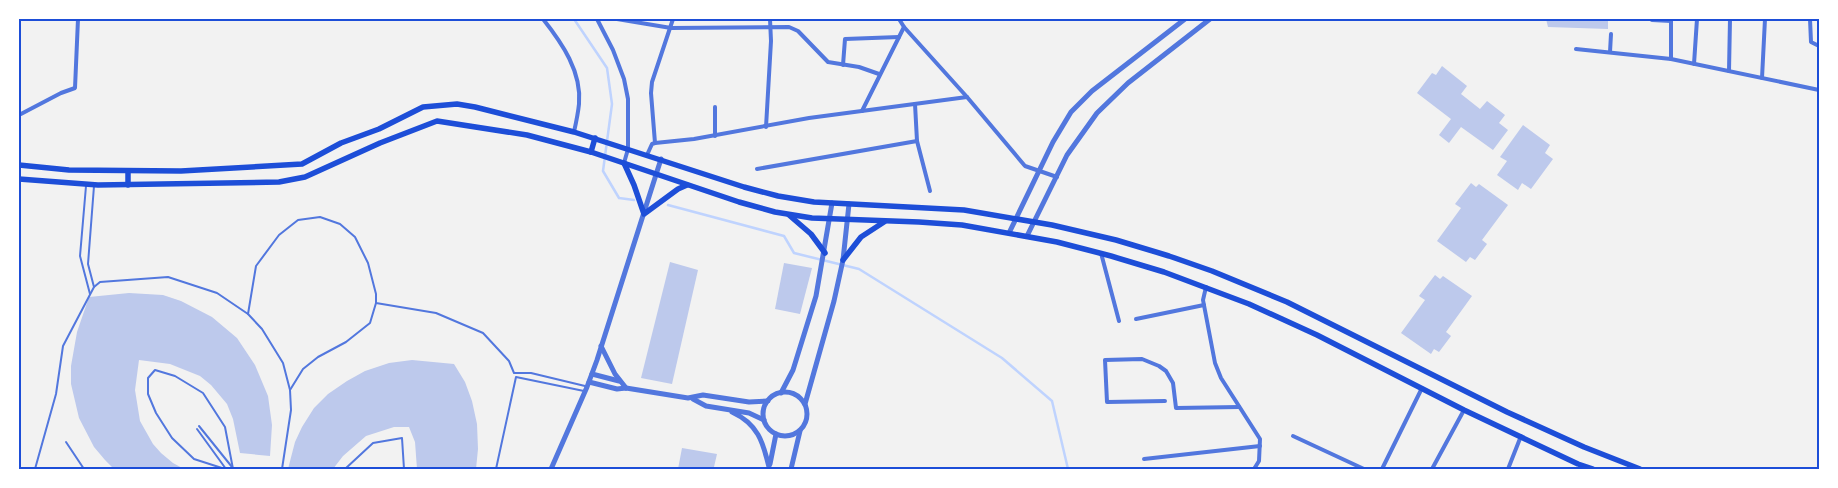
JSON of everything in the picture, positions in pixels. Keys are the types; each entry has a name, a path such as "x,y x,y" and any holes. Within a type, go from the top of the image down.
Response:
{"main road":[{"path":"19,166 69,170 181,171 302,164 341,143 379,129 423,107 457,104 475,107 595,138 744,187 778,196 814,202 964,210 1017,218 1116,240 1203,268 1254,288 1317,316 1457,388 1547,431 1640,469"},
{"path":"19,180 86,185 279,182 305,177 380,142 437,121 527,136 591,152 739,202 788,214 884,222 919,222 1009,233 1101,253 1164,272 1281,318 1464,410 1521,436 1578,467 1593,469"},
{"path":"591,152 595,138"},
{"path":"624,163 644,214 678,189 688,185"},
{"path":"128,171 128,185"},
{"path":"788,214 811,234 824,255"},
{"path":"843,261 861,237 884,222"}],"street":[{"path":"19,115 61,92 75,88 78,19"},
{"path":"544,19 568,56 577,75 579,105 574,132"},
{"path":"597,19 613,50 624,79 628,99 628,149 624,163"},
{"path":"618,19 671,28 789,27 798,31 828,62 859,67 880,74"},
{"path":"655,143 651,93 652,82 673,19"},
{"path":"766,127 770,19"},
{"path":"899,19 904,27 968,97 1025,166 1057,177"},
{"path":"1009,233 1040,172 1052,142 1071,112 1092,91 1185,19"},
{"path":"1027,236 1067,155 1097,113 1128,83 1210,19"},
{"path":"1694,64 1696,19"},
{"path":"1730,19 1730,71"},
{"path":"1762,78 1765,19"},
{"path":"1810,19 1811,42 1819,46"},
{"path":"1652,20 1670,20 1671,59"},
{"path":"862,111 904,27"},
{"path":"1610,34 1610,52"},
{"path":"843,65 845,40 899,37"},
{"path":"1576,50 1671,59 1819,90"},
{"path":"647,155 652,144 655,143 715,136 809,118 968,97"},
{"path":"915,104 918,141 930,191"},
{"path":"715,107 715,136"},
{"path":"757,169 918,141"},
{"path":"552,469 587,387 602,346 661,159"},
{"path":"781,393 793,370 816,296 832,203"},
{"path":"804,404 834,301 843,261 849,204"},
{"path":"1101,253 1119,321"},
{"path":"1206,287 1203,300 1215,362 1221,378 1260,439 1259,461 1254,469"},
{"path":"1136,319 1204,305"},
{"path":"602,346 619,381 626,388"},
{"path":"1165,401 1107,402 1105,360 1142,358 1159,366 1166,371 1173,383 1176,408 1239,407"},
{"path":"592,374 619,381"},
{"path":"587,387 626,388 692,398 706,406 749,413 764,420"},
{"path":"1382,469 1422,388"},
{"path":"692,398 703,395 749,402 768,400 781,393 789,392 796,395 804,404 807,411 807,420 800,430 791,469"},
{"path":"768,400 764,410 764,420 769,428 776,434 789,436 800,430"},
{"path":"726,410 740,416 755,430 765,448 769,468"},
{"path":"1432,469 1464,410"},
{"path":"769,468 776,434"},
{"path":"1293,436 1364,469"},
{"path":"1508,469 1521,436"},
{"path":"1144,459 1260,446"}],"lane":[{"path":"86,185 80,256 90,294"},
{"path":"94,185 88,264 94,287"},
{"path":"248,314 256,266 279,235 298,220 320,218 340,224 355,237 368,263 376,294 376,303 370,323 346,342 310,363 303,369 290,390"},
{"path":"35,469 56,394 63,346 94,287 100,282 168,277 217,293 248,314 262,328 283,363 290,390 291,410 282,469"},
{"path":"376,303 436,313 483,333 509,361 514,373 532,373 587,387"},
{"path":"225,469 194,459 172,438 156,413 148,394 148,378 155,370 175,376 203,393 225,427 232,468"},
{"path":"496,469 516,377 587,387"},
{"path":"199,426 232,468"},
{"path":"197,429 225,469"},
{"path":"345,469 373,443 402,438 404,469"},
{"path":"66,442 84,469"}],"building":[{"path":"1546,19 1608,19 1608,29 1548,27"},
{"path":"1442,66 1467,86 1461,94 1480,109 1487,101 1505,115 1499,123 1508,130 1493,150 1461,127 1449,143 1439,135 1451,119 1417,93 1432,73 1436,75"},
{"path":"1523,125 1550,145 1545,153 1553,159 1531,189 1522,183 1518,190 1497,175 1507,161 1500,157"},
{"path":"1471,183 1476,187 1479,184 1508,205 1482,240 1487,244 1475,260 1470,257 1466,262 1437,241 1461,208 1455,204"},
{"path":"670,262 698,270 672,384 641,378"},
{"path":"784,263 812,268 800,314 775,309"},
{"path":"1435,275 1440,279 1443,276 1472,296 1446,332 1451,336 1439,352 1434,349 1431,354 1401,333 1425,300 1419,296"},
{"path":"129,293 163,295 181,301 212,317 237,338 255,365 268,396 272,425 270,456 240,453 233,419 227,404 211,385 200,376 170,364 139,360 135,390 140,421 153,444 161,453 184,469 114,469 105,460 94,447 79,418 71,384 71,366 77,332 89,297"},
{"path":"412,360 454,364 465,382 472,401 477,424 478,449 476,469 417,469 415,442 409,427 394,427 366,436 343,456 333,469 288,469 295,442 302,427 314,408 328,394 365,371 389,363"},
{"path":"682,448 717,454 714,467 722,469 678,469"}],"waterway":[{"path":"574,19 607,68 612,104 603,171 619,198 634,200"},
{"path":"668,205 784,236 794,253 859,269 1002,358 1052,401 1068,469"}]}
